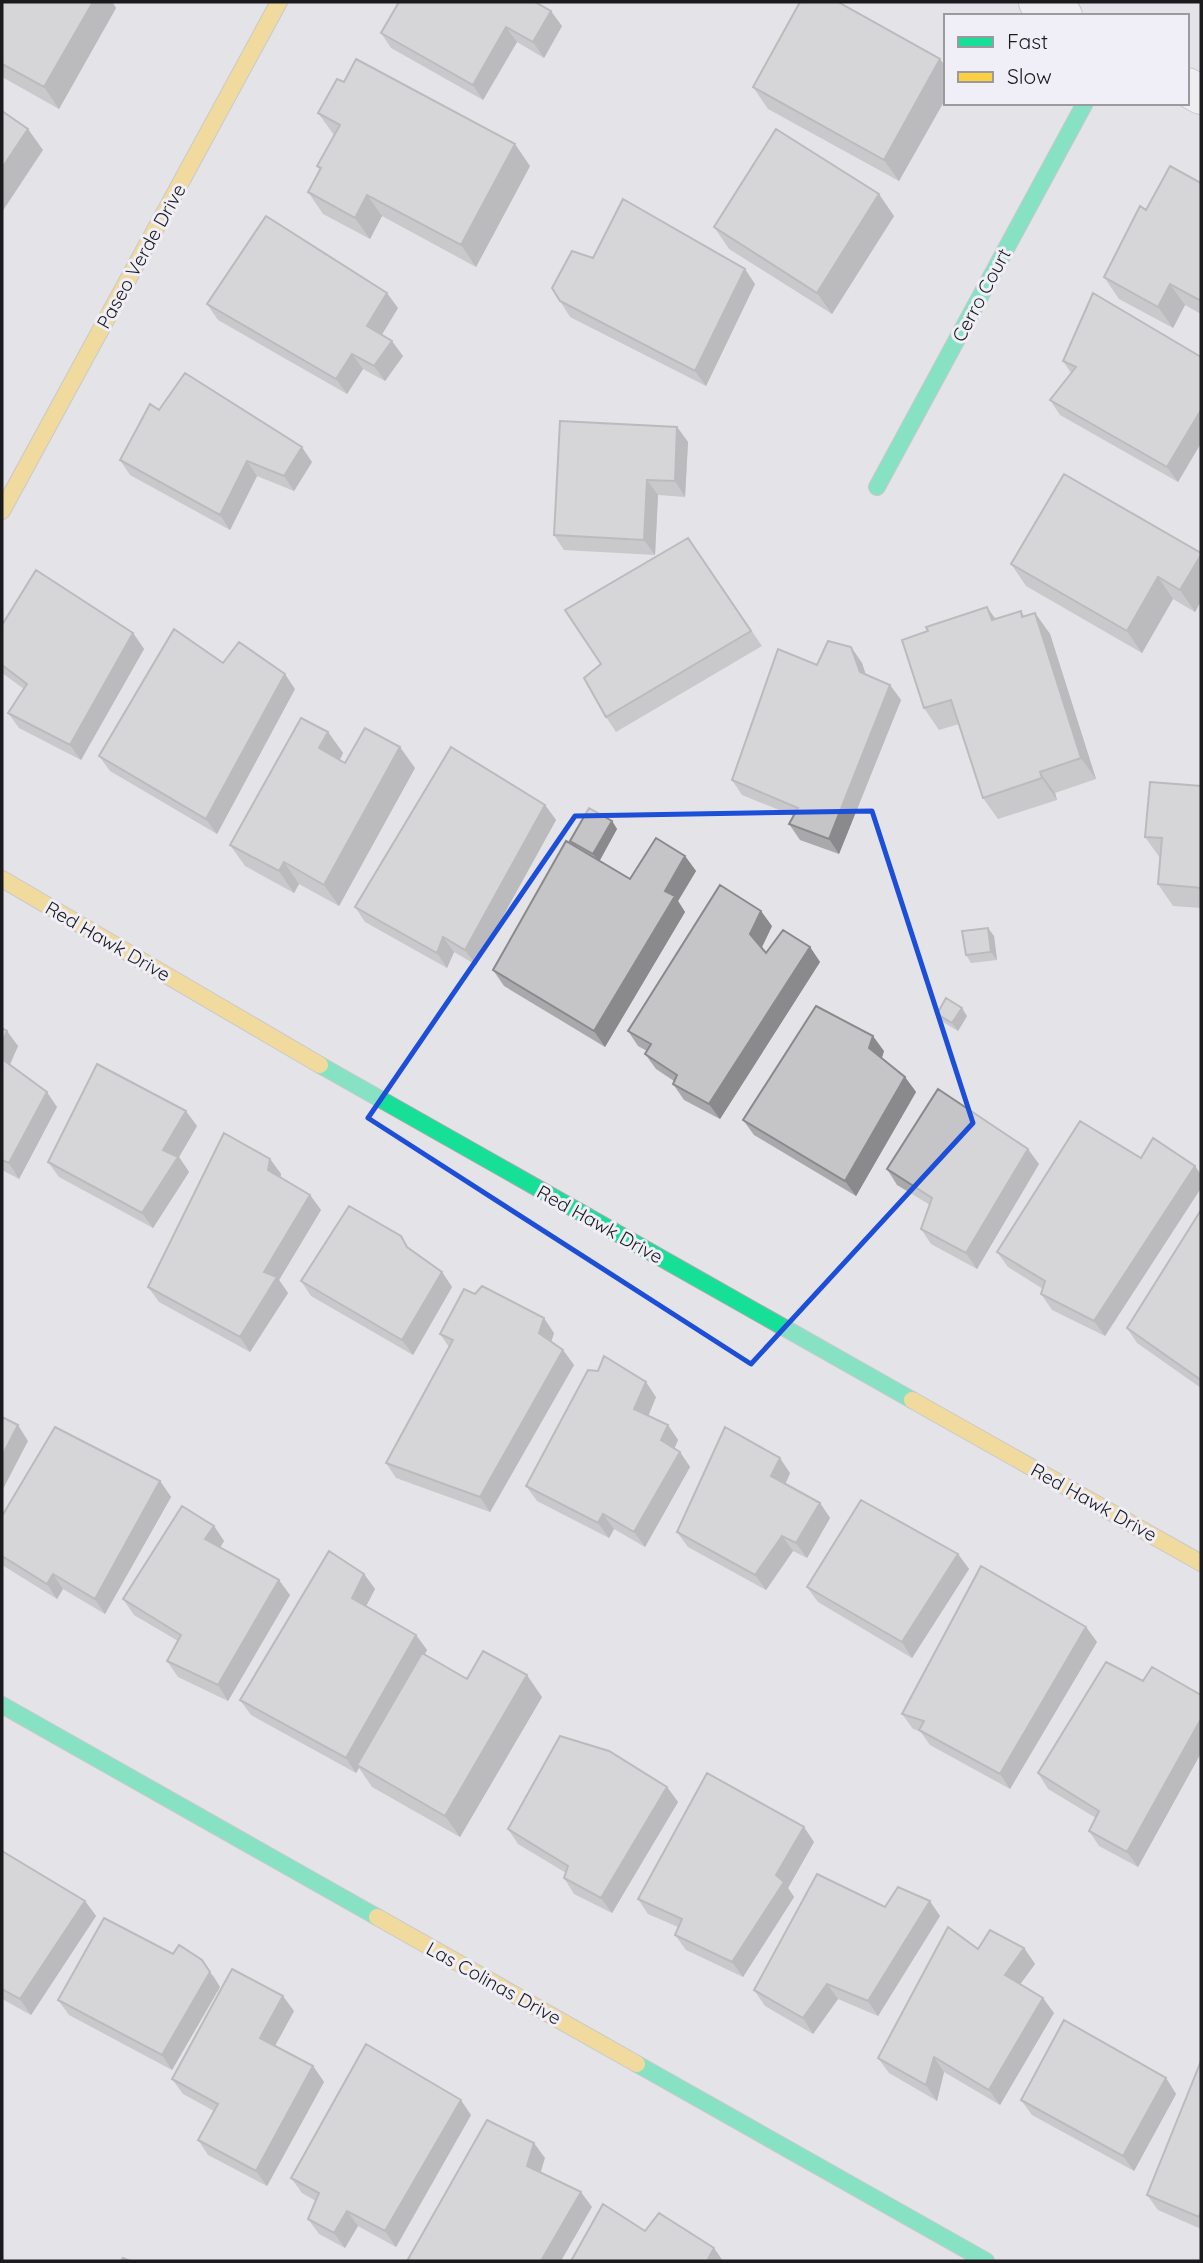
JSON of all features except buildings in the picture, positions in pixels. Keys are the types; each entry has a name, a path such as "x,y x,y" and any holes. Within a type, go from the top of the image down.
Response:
{"street":[{"name":"Paseo Verde Drive","path":"2,511 279,2"},
{"path":"1038,2 1059,14"},
{"name":"Cerro Court","path":"877,487 1084,105"},
{"name":"Red Hawk Drive","path":"2,879 364,1091 1201,1563"},
{"name":"Las Colinas Drive","path":"2,1704 986,2261"}],"highlighted area":[{"path":"872,811 973,1123 751,1364 368,1118 575,816"}],"traffic: fast":[{"path":"877,487 1084,105"},
{"path":"320,1065 912,1400"},
{"path":"2,1705 377,1917"},
{"path":"637,2064 986,2261"}],"traffic: slow":[{"path":"2,511 279,2"},
{"path":"2,879 320,1065"},
{"path":"912,1400 1201,1563"},
{"path":"377,1917 637,2064"}]}
